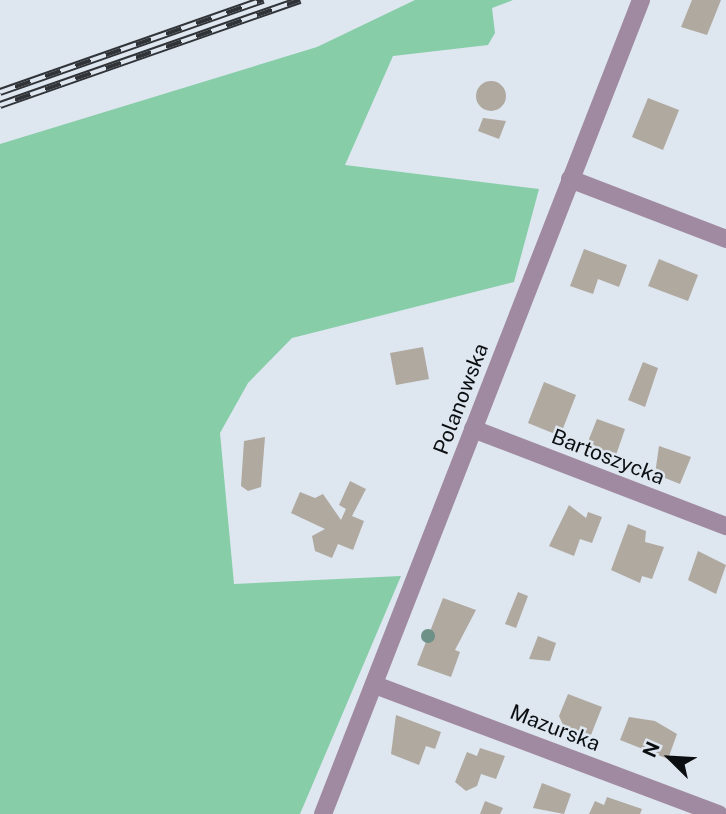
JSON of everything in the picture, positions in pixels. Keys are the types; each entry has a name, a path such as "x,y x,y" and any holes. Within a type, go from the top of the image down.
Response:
{"street":[{"name":"Polanowska","path":"323,814 641,0"},
{"path":"570,179 726,239"},
{"name":"Bartoszycka","path":"473,429 726,527"},
{"name":"Mazurska","path":"375,685 719,814"}],"green space":[{"path":"415,0 513,0 492,8 495,33 488,45 393,56 345,165 539,189 514,282 292,338 248,383 220,433 234,584 401,576 300,814 0,814 0,144 317,47"}],"building":[{"path":"692,0 721,0 707,35 681,27"},
{"path":"491,81 502,85 506,96 502,107 491,111 480,107 476,96 480,85"},
{"path":"648,98 679,110 663,150 632,137"},
{"path":"483,118 506,121 499,139 478,131"},
{"path":"584,249 627,265 619,287 598,279 593,294 570,286"},
{"path":"659,259 698,275 688,301 648,286"},
{"path":"423,347 429,379 396,385 390,353"},
{"path":"643,362 658,368 645,407 628,400"},
{"path":"544,382 576,395 560,436 528,423"},
{"path":"597,419 625,429 616,455 587,444"},
{"path":"265,437 261,487 248,491 241,486 244,441"},
{"path":"659,446 691,457 680,484 655,474"},
{"path":"350,481 366,489 352,516 364,521 353,550 338,544 332,558 315,551 312,536 325,529 291,513 300,492 315,498 323,494 341,520 346,509 339,505"},
{"path":"569,505 586,518 588,512 602,517 592,543 580,539 574,556 549,546"},
{"path":"628,524 646,531 645,542 664,547 652,579 642,576 640,583 611,570"},
{"path":"698,551 726,565 716,594 688,580"},
{"path":"518,592 528,596 516,628 505,624"},
{"path":"443,598 476,610 455,650 460,652 451,677 417,665"},
{"path":"538,636 556,643 550,661 529,659"},
{"path":"568,694 602,707 591,735 563,725 559,716"},
{"path":"396,715 441,732 435,749 426,746 419,765 391,754"},
{"path":"629,717 655,721 677,734 668,759 620,740"},
{"path":"480,748 505,756 496,779 481,774 477,786 466,791 455,782 467,752 477,756"},
{"path":"542,783 571,794 564,814 533,808"},
{"path":"607,797 642,809 640,814 589,814 595,801 604,805"},
{"path":"485,801 503,808 500,814 480,814"}],"railway":[{"path":"0,92 263,0"},
{"path":"0,105 300,0"}]}
